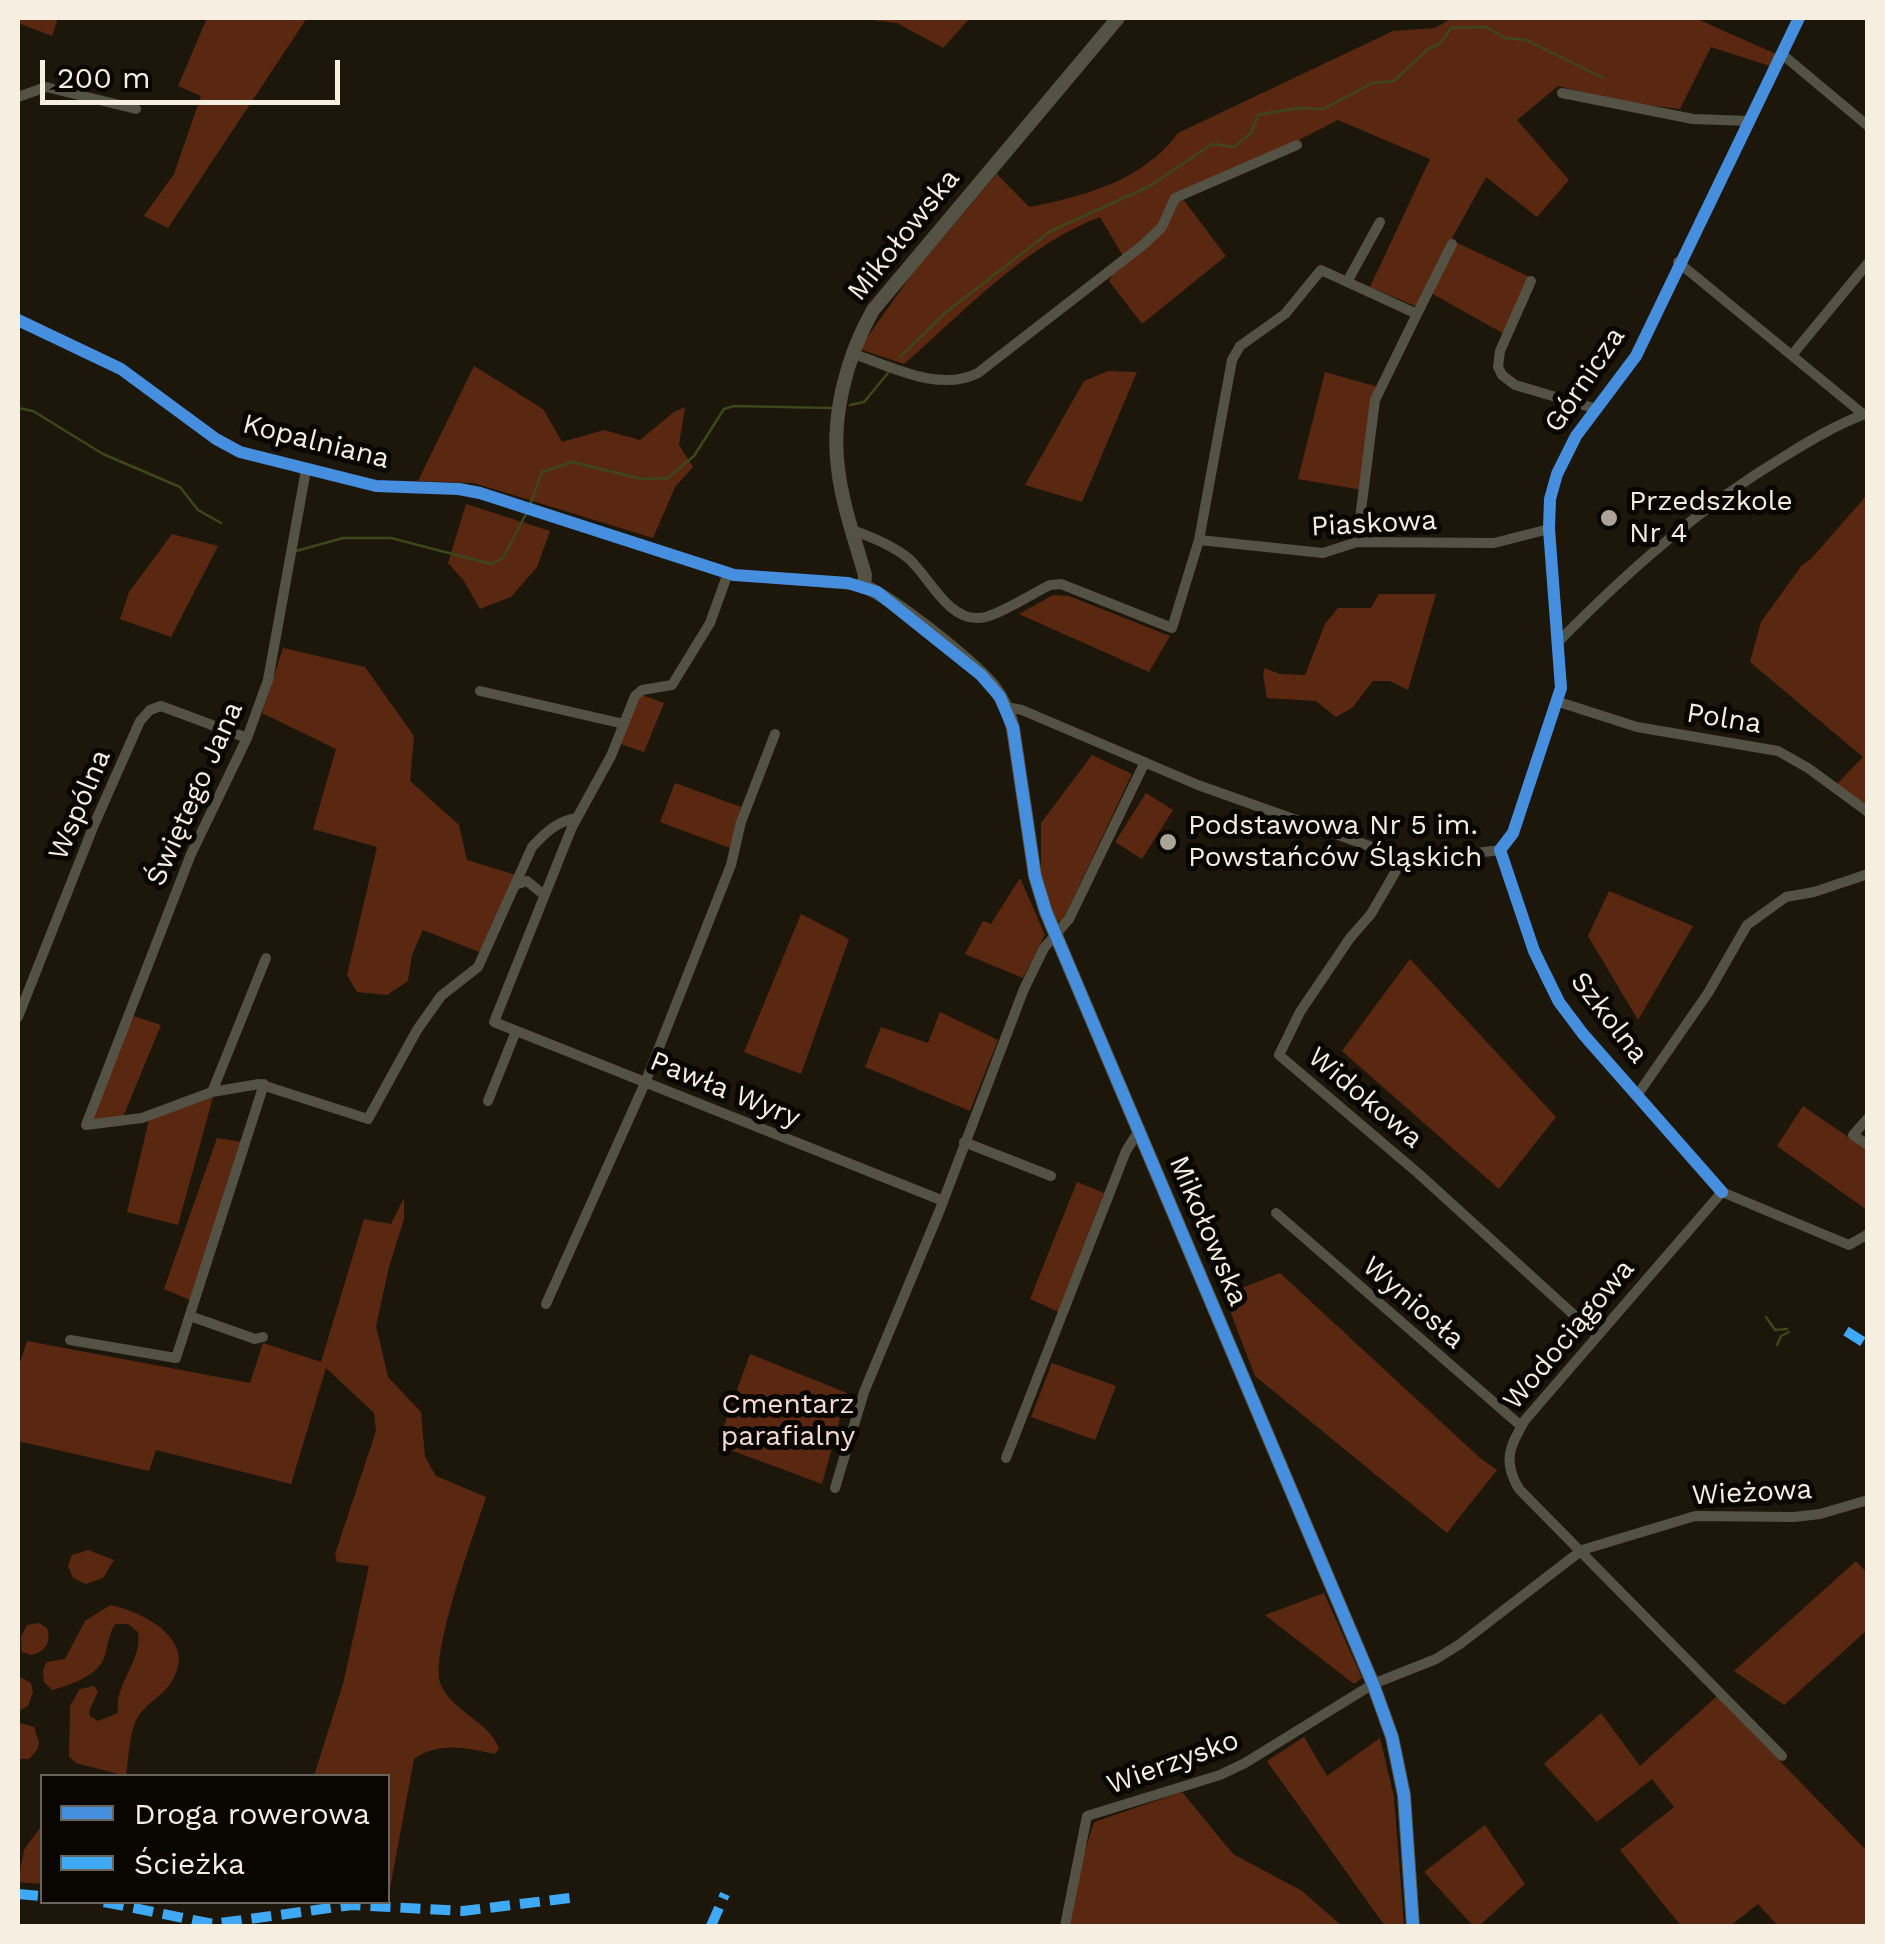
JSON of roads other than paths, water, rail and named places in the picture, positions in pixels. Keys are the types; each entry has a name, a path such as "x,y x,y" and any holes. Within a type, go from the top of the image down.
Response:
{"street":[{"name":"Mikołowska","path":"1118,18 873,310 852,353 840,411 838,467 865,574 864,586 888,598 982,675 1006,708 1013,728 1034,876 1055,936 1373,1684 1392,1737 1404,1795 1414,1926"},
{"name":"Górnicza","path":"1500,850 1513,833 1559,702 1562,672 1549,528 1550,499 1557,474 1576,436 1636,356 1678,262 1799,18"},
{"path":"1782,55 1868,126"},
{"path":"18,97 46,87 136,109"},
{"path":"1562,93 1692,119 1749,122"},
{"path":"852,353 936,380 963,381 1142,245 1162,227 1176,198 1297,144"},
{"path":"1347,282 1380,222"},
{"path":"1358,542 1376,400 1452,244"},
{"path":"1558,642 1672,533 1730,489 1808,442 1866,414 1678,262"},
{"path":"1792,355 1868,264"},
{"path":"852,530 876,538 909,558 954,610 967,616 981,619 1050,585 1061,584 1172,628 1199,540 1232,360 1240,346 1285,314 1321,270 1417,314"},
{"path":"1531,281 1500,351 1498,367 1502,375 1515,385 1597,410"},
{"name":"Kopalniana","path":"18,320 121,369 228,446 306,470 390,488 459,489 728,573 864,586"},
{"name":"Świętego Jana","path":"212,1092 142,1118 86,1125 191,854 246,738 268,680 306,470"},
{"name":"Piaskowa","path":"1199,540 1323,553 1358,542 1494,543 1549,528"},
{"path":"515,885 527,881 544,895 571,819 611,756 635,696 642,690 672,685 710,623 728,573"},
{"path":"480,691 624,724"},
{"name":"Polna","path":"1559,702 1637,727 1778,752 1808,768 1868,812"},
{"name":"Wspólna","path":"18,1017 140,721 150,710 161,706 246,738"},
{"path":"1006,708 1022,710 1212,790 1404,857 1500,850"},
{"path":"546,1304 645,1083 731,866 740,822 774,734"},
{"path":"835,1488 864,1392 939,1212 1024,989 1044,948 1069,919 1145,762"},
{"path":"212,1092 264,1084 368,1119 417,1030 441,996 478,968 532,848 545,833 571,819"},
{"name":"Szkolna","path":"1500,850 1534,952 1560,1002 1583,1034 1722,1192"},
{"name":"Widokowa","path":"1404,857 1371,914 1300,1012 1279,1055 1419,1174 1596,1335"},
{"path":"1638,1094 1708,993 1747,925 1786,897 1868,874"},
{"name":"Pawła Wyry","path":"544,895 494,1022 941,1200"},
{"path":"212,1092 266,958"},
{"path":"488,1101 516,1031"},
{"path":"70,1340 176,1358 264,1084"},
{"path":"1868,1118 1853,1135 1868,1146"},
{"path":"1006,1458 1126,1151 1138,1132"},
{"path":"964,1142 1051,1176"},
{"path":"1722,1192 1849,1246 1868,1234"},
{"name":"Wodociągowa","path":"1582,1550 1519,1489 1508,1470 1512,1443 1596,1335 1722,1192"},
{"name":"Wyniosła","path":"1276,1214 1522,1426"},
{"path":"190,1316 255,1339 264,1337"},
{"name":"Wieżowa","path":"1582,1550 1696,1516 1794,1518 1868,1500"},
{"path":"1373,1684 1436,1659 1460,1644 1582,1550 1782,1756"},
{"name":"Wierzysko","path":"1065,1926 1088,1816 1246,1764 1373,1684"}],"waterway":[{"path":"900,357 946,312 1051,231 1150,186 1212,144 1234,147 1251,133 1258,115 1298,108 1324,109 1372,83 1394,81 1428,49 1440,44 1451,28 1486,27 1505,38 1526,40 1603,78"},
{"path":"850,405 864,402 888,373"},
{"path":"18,408 33,411 103,454 180,487 198,510 221,523"},
{"path":"530,505 542,472 572,462 642,479 668,478 694,456 724,409 831,408"},
{"path":"296,551 343,538 391,538 491,564 503,558 527,512"},
{"path":"1766,1317 1775,1330 1787,1329"},
{"path":"1777,1345 1781,1336 1789,1332"}],"place":[{"name":"Przedszkole Nr 4","path":"1609,518"},
{"name":"Podstawowa Nr 5 im. Powstańców Śląskich","path":"1168,842"}],"park label":[{"name":"Cmentarz parafialny","path":"788,1421"}]}
